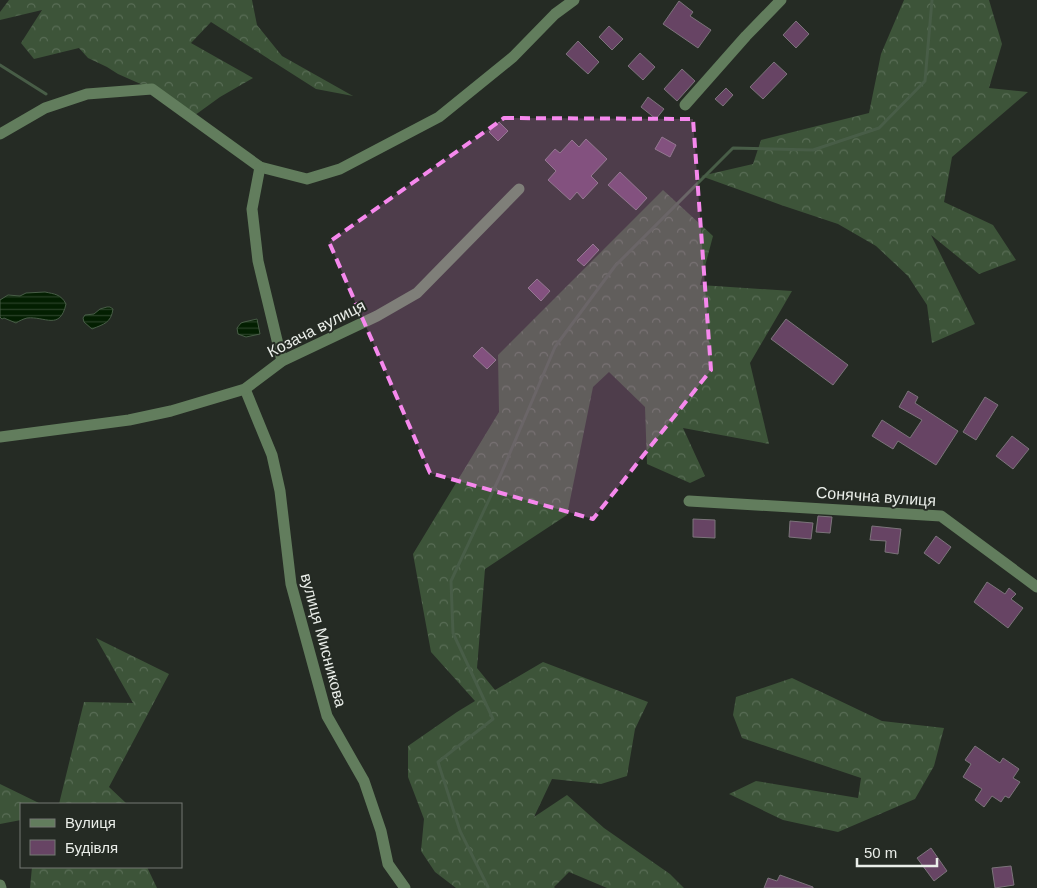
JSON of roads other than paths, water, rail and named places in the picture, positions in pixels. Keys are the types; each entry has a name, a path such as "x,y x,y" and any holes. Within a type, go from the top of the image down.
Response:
{"street":[{"path":"0,134 46,108 87,94 152,89 260,166 307,179 340,169 439,117 513,57 555,14 574,0"},
{"path":"685,105 746,36 781,0"},
{"path":"260,166 252,210 258,261 282,361"},
{"name":"Козача вулиця","path":"0,437 128,420 171,411 245,388 282,361 377,316 417,293 519,189"},
{"name":"вулиця Мисникова","path":"245,388 272,455 280,491 291,584 327,716 364,780 381,831 388,864 405,888"},
{"name":"Сонячна вулиця","path":"689,501 941,516 1037,587"}],"waterway":[{"path":"488,887 460,831 438,762 493,719 453,633 451,581 501,474 555,347 615,266 733,148 813,150 879,128 925,81 932,0"},
{"path":"0,65 46,94"}]}
